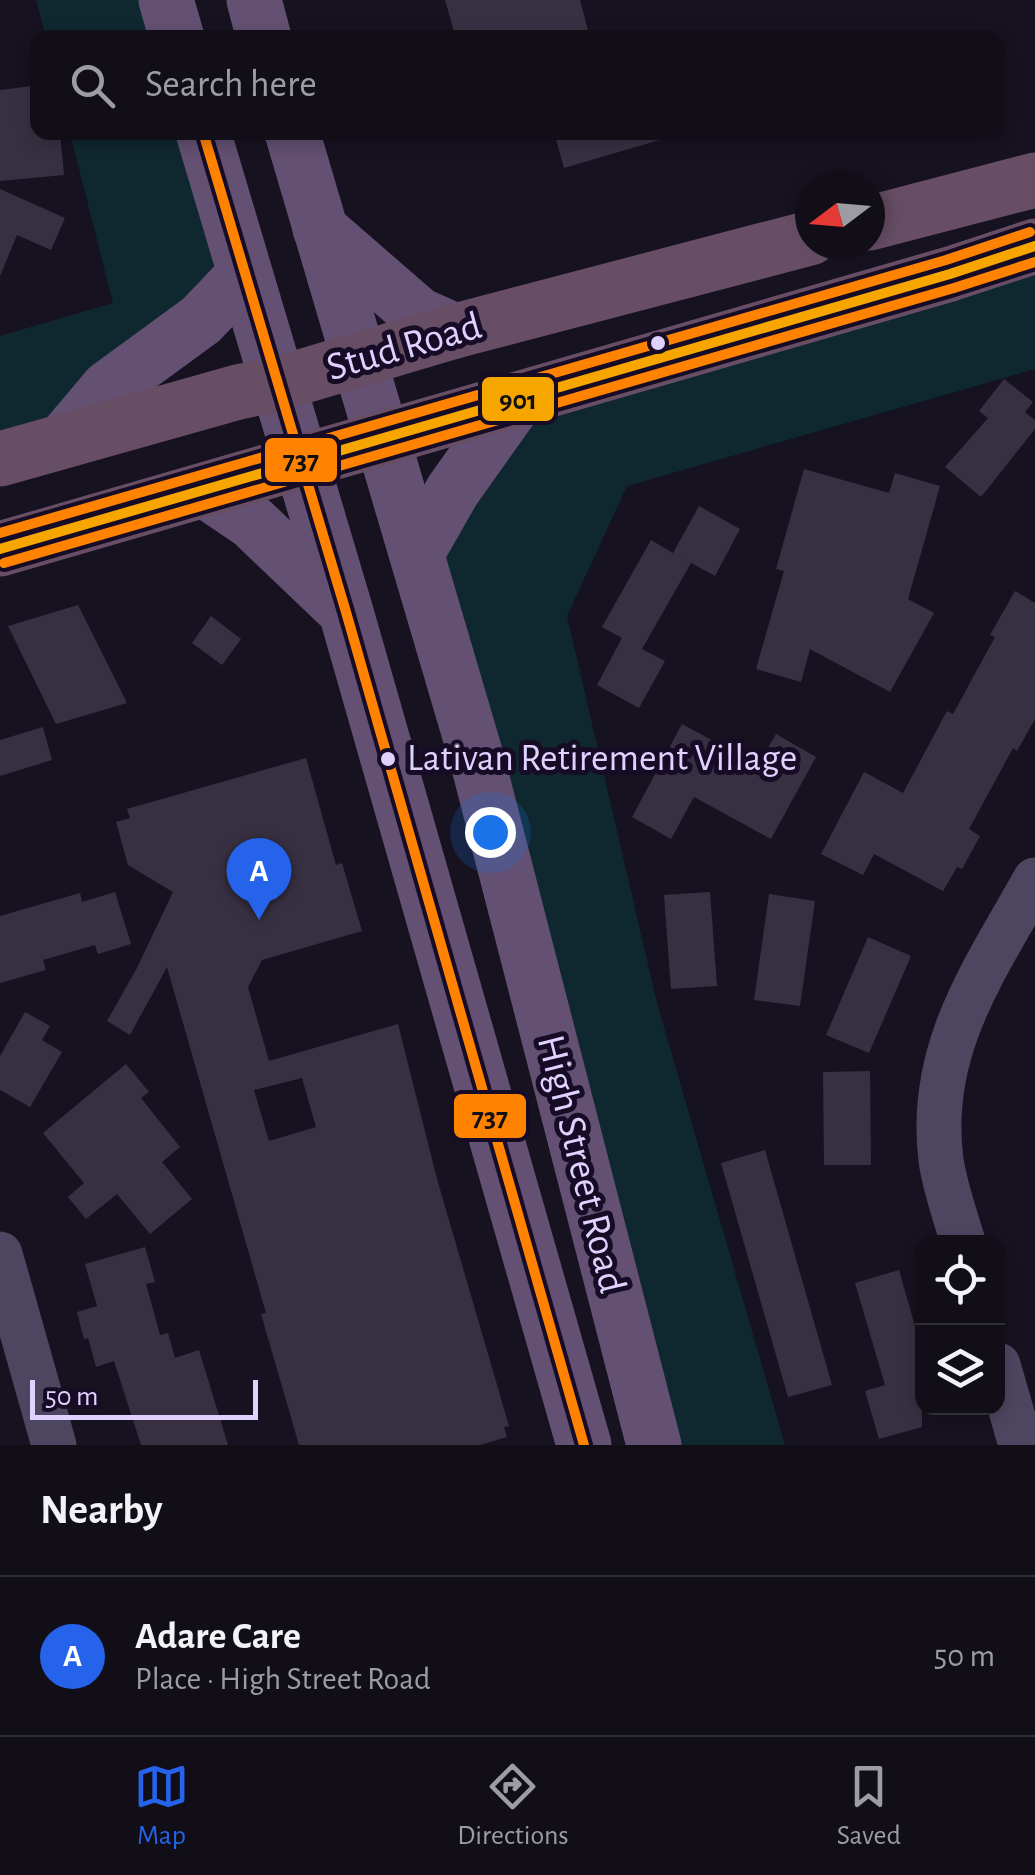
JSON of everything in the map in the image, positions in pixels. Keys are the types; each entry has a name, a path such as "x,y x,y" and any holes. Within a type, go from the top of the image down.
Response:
{"highway":[{"path":"885,219 1035,180"},
{"name":"Stud Road","path":"0,460 455,331 795,242"},
{"name":"Stud Road","path":"0,549 302,464 1035,246"}],"main road":[{"path":"166,0 174,30"},
{"path":"254,0 262,30"},
{"name":"High Street Road","path":"205,140 346,612 582,1436"},
{"name":"High Street Road","path":"294,140 478,763 654,1445"},
{"path":"320,228 419,316 455,331"},
{"path":"64,440 108,388 201,320 244,276"},
{"path":"417,553 453,490 518,400"},
{"path":"206,490 236,508 267,535 346,612"},
{"path":"582,1436 599,1386 634,1373"}],"street":[{"path":"961,1235 945,1179 939,1136 948,1053 964,1005 1035,880"},
{"path":"0,1254 54,1445"},
{"path":"1005,1389 1021,1445"}],"shaded area":[{"path":"36,0 166,0 175,30 44,30"},
{"path":"72,140 205,140 244,275 0,460 0,336 113,303"},
{"path":"1035,246 1035,369 627,486 567,616 657,1003 785,1445 654,1445 431,527 517,400"}],"building":[{"path":"445,0 580,0 588,30 454,30"},
{"path":"30,86 30,140 61,140 64,175 0,181 0,90"},
{"path":"556,140 660,140 564,168"},
{"path":"0,189 65,218 51,250 17,235 0,276"},
{"path":"1004,379 1033,402 1025,412 1035,420 1035,429 981,497 945,467 988,418 979,411"},
{"path":"804,469 889,493 895,473 940,486 908,599 934,613 890,692 810,649 801,682 756,669 784,571 776,569"},
{"path":"699,506 740,529 715,576 682,558 691,563 642,649 665,661 639,708 597,685 622,638 602,627 651,540 673,553"},
{"path":"1015,591 1035,603 1035,719 1017,751 1013,748 969,829 980,836 962,869 957,867 943,891 874,854 863,875 821,854 864,772 903,793 947,711 953,714"},
{"path":"78,605 127,703 56,724 8,626"},
{"path":"211,616 241,639 222,665 192,643"},
{"path":"682,724 758,765 776,734 816,757 771,839 694,797 671,839 632,817"},
{"path":"43,727 52,760 0,776 0,740"},
{"path":"306,758 336,865 342,863 362,931 262,960 248,987 269,1061 398,1024 437,1179 509,1426 504,1427 507,1437 480,1445 299,1445 261,1314 266,1313 167,967 130,1035 107,1021 173,892 128,865 116,822 130,818 127,809","holes":["302,1078 316,1127 269,1141 254,1090"]},
{"path":"115,892 131,944 98,954 95,945 43,960 46,970 0,983 0,916 80,893 82,902"},
{"path":"710,892 717,986 671,989 664,895"},
{"path":"769,894 815,901 800,1006 754,1000"},
{"path":"868,937 911,956 869,1053 826,1035"},
{"path":"25,1012 50,1026 42,1040 62,1052 30,1107 0,1090 0,1056"},
{"path":"126,1064 149,1092 141,1098 180,1147 162,1162 192,1199 150,1234 117,1194 86,1219 68,1197 84,1183 43,1133"},
{"path":"870,1071 871,1165 824,1165 823,1072"},
{"path":"765,1150 832,1385 788,1397 721,1163"},
{"path":"145,1247 155,1282 146,1284 160,1335 168,1333 175,1358 199,1350 228,1445 141,1445 114,1361 96,1367 88,1338 84,1339 77,1312 97,1306 85,1264"},
{"path":"899,1270 915,1326 915,1415 922,1415 922,1427 879,1439 865,1391 885,1385 855,1283"}],"transit line":[{"name":"737","path":"205,140 346,612 584,1445"},
{"path":"0,533 946,260 1030,232"},
{"name":"901","path":"0,549 1035,246"},
{"path":"4,563 1035,262"}],"place":[{"name":"Lativan Retirement Village","path":"388,759"},
{"name":"Adare Care","path":"259,920"}]}
